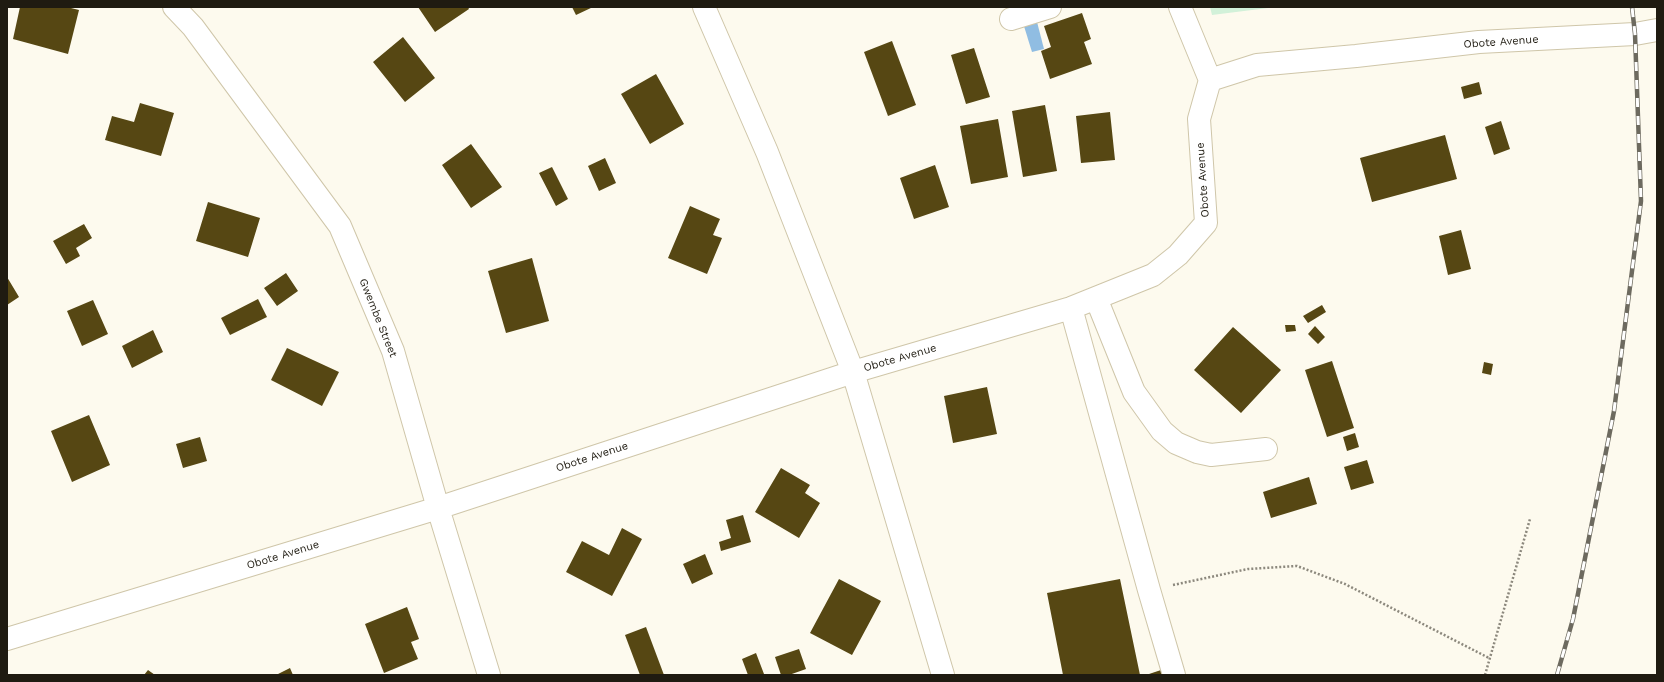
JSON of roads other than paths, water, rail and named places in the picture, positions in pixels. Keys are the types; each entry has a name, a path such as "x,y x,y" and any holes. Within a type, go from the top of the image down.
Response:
{"street":[{"name":"Gwembe Street","path":"174,7 193,27 340,226 392,351 489,675"},
{"path":"704,7 767,152 853,372 943,675"},
{"path":"1011,19 1050,7"},
{"path":"1180,7 1210,80"},
{"name":"Obote Avenue","path":"7,639 438,508 853,372 1071,308 1154,275 1178,255 1206,223 1199,119 1210,80 1257,65 1356,56 1479,42 1635,34 1657,30"},
{"path":"1096,298 1134,392 1162,431 1176,443 1197,452 1211,455 1266,449"},
{"path":"1071,308 1174,675"}],"water":[{"path":"1036,18 1044,49 1032,52 1023,23"}],"railway":[{"path":"1557,675 1573,619 1614,411 1641,201 1635,34 1632,7"}]}
